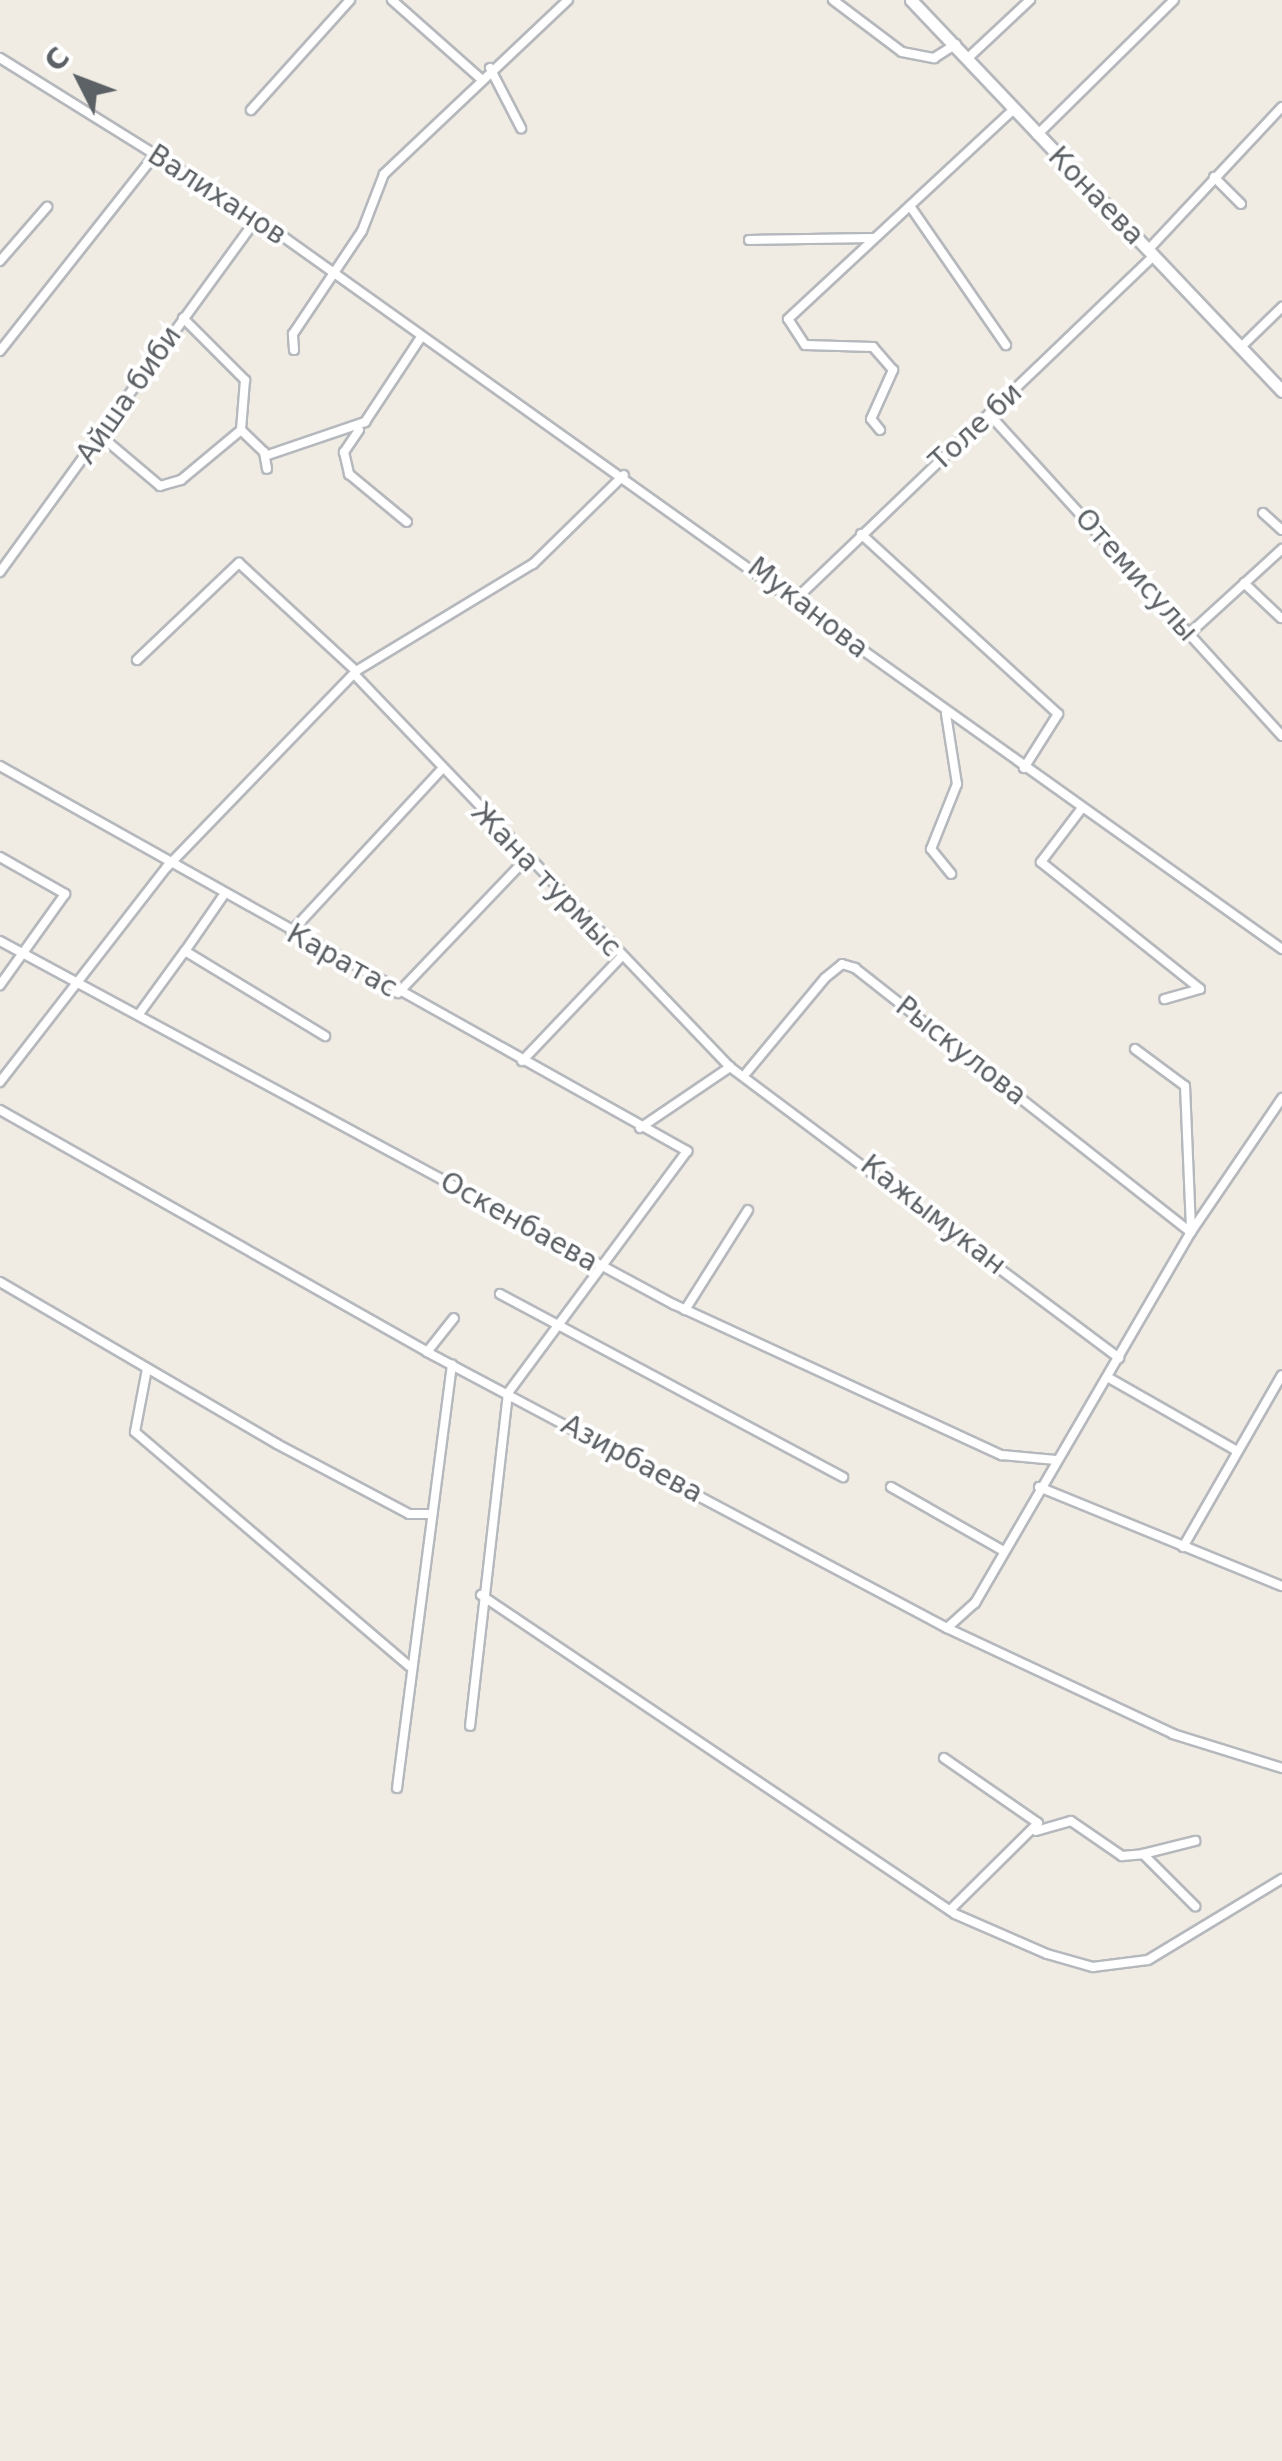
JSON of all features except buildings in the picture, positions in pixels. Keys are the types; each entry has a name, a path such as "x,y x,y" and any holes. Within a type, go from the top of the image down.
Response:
{"main road":[{"name":"Конаева","path":"911,0 1282,392"}],"street":[{"path":"251,110 350,0"},
{"path":"392,0 480,78"},
{"path":"543,0 549,12"},
{"path":"294,350 292,334 362,231 384,174 549,12 568,0"},
{"path":"833,0 902,52 934,58 956,44"},
{"path":"968,58 1030,0"},
{"path":"1037,135 1174,0"},
{"name":"Валиханов","path":"0,58 257,218 331,272"},
{"path":"490,68 521,128"},
{"name":"Толе би","path":"799,596 1150,253 1214,177 1282,107"},
{"path":"880,430 871,418 893,370 873,347 805,345 788,319 1014,108"},
{"path":"0,351 155,155"},
{"path":"1214,177 1241,204"},
{"path":"910,206 1006,344"},
{"path":"0,261 47,207"},
{"name":"Айша биби","path":"0,572 102,437 257,218"},
{"path":"749,240 873,238"},
{"name":"Муканова","path":"331,272 421,338 799,596 946,714 1282,949"},
{"path":"1240,348 1282,306"},
{"path":"102,437 160,486 181,480 241,430 245,380 183,318"},
{"path":"407,522 349,474 344,452 421,338"},
{"name":"Отемисулы","path":"989,414 1282,736"},
{"path":"265,456 364,422"},
{"path":"241,430 265,456 267,469"},
{"path":"0,1082 167,867 356,673 534,564 624,475"},
{"path":"1263,513 1282,530"},
{"path":"861,534 1058,714 1024,768"},
{"path":"1190,633 1282,549"},
{"path":"136,660 240,564 356,673"},
{"path":"1244,583 1281,618"},
{"name":"Жана турмыс","path":"356,673 441,770 620,958 730,1067 747,1072"},
{"path":"946,714 956,784 931,849 951,874"},
{"name":"Каратас","path":"0,766 167,867 687,1152 612,1260 597,1266"},
{"path":"290,932 441,770"},
{"path":"1082,808 1041,862 1200,989 1193,998 1164,999"},
{"path":"0,857 64,894 0,985"},
{"path":"398,993 526,859"},
{"path":"139,1014 223,896"},
{"name":"Оскенбаева","path":"0,941 72,985 139,1014 597,1266 686,1310 1002,1455 1056,1460"},
{"path":"184,951 325,1036"},
{"path":"522,1061 620,958"},
{"name":"Рыскулова","path":"747,1072 826,978 842,964 855,968 1191,1232"},
{"path":"1134,1049 1185,1086 1191,1232"},
{"path":"640,1128 730,1067"},
{"name":"Кажымукан","path":"747,1072 1118,1358"},
{"path":"947,1628 975,1603 1039,1487 1110,1378 1191,1232 1282,1098"},
{"name":"Азирбаева","path":"0,1110 452,1366 947,1628 1174,1734 1282,1768"},
{"path":"686,1310 748,1210"},
{"path":"470,1726 481,1595 508,1393 597,1266"},
{"path":"0,1282 147,1369 409,1514 428,1514"},
{"path":"500,1294 553,1328 843,1477"},
{"path":"427,1352 454,1318"},
{"path":"397,1788 428,1514 452,1366"},
{"path":"147,1369 136,1432 409,1666"},
{"path":"1110,1378 1237,1451"},
{"path":"1183,1547 1281,1378"},
{"path":"890,1487 1002,1550"},
{"path":"1039,1487 1282,1586"},
{"path":"481,1595 950,1910 1047,1954 1093,1967 1148,1960 1282,1879"},
{"path":"944,1758 1038,1823 1036,1831"},
{"path":"950,1910 1036,1831 1071,1821 1122,1856 1195,1841"},
{"path":"1143,1854 1195,1906"}]}
